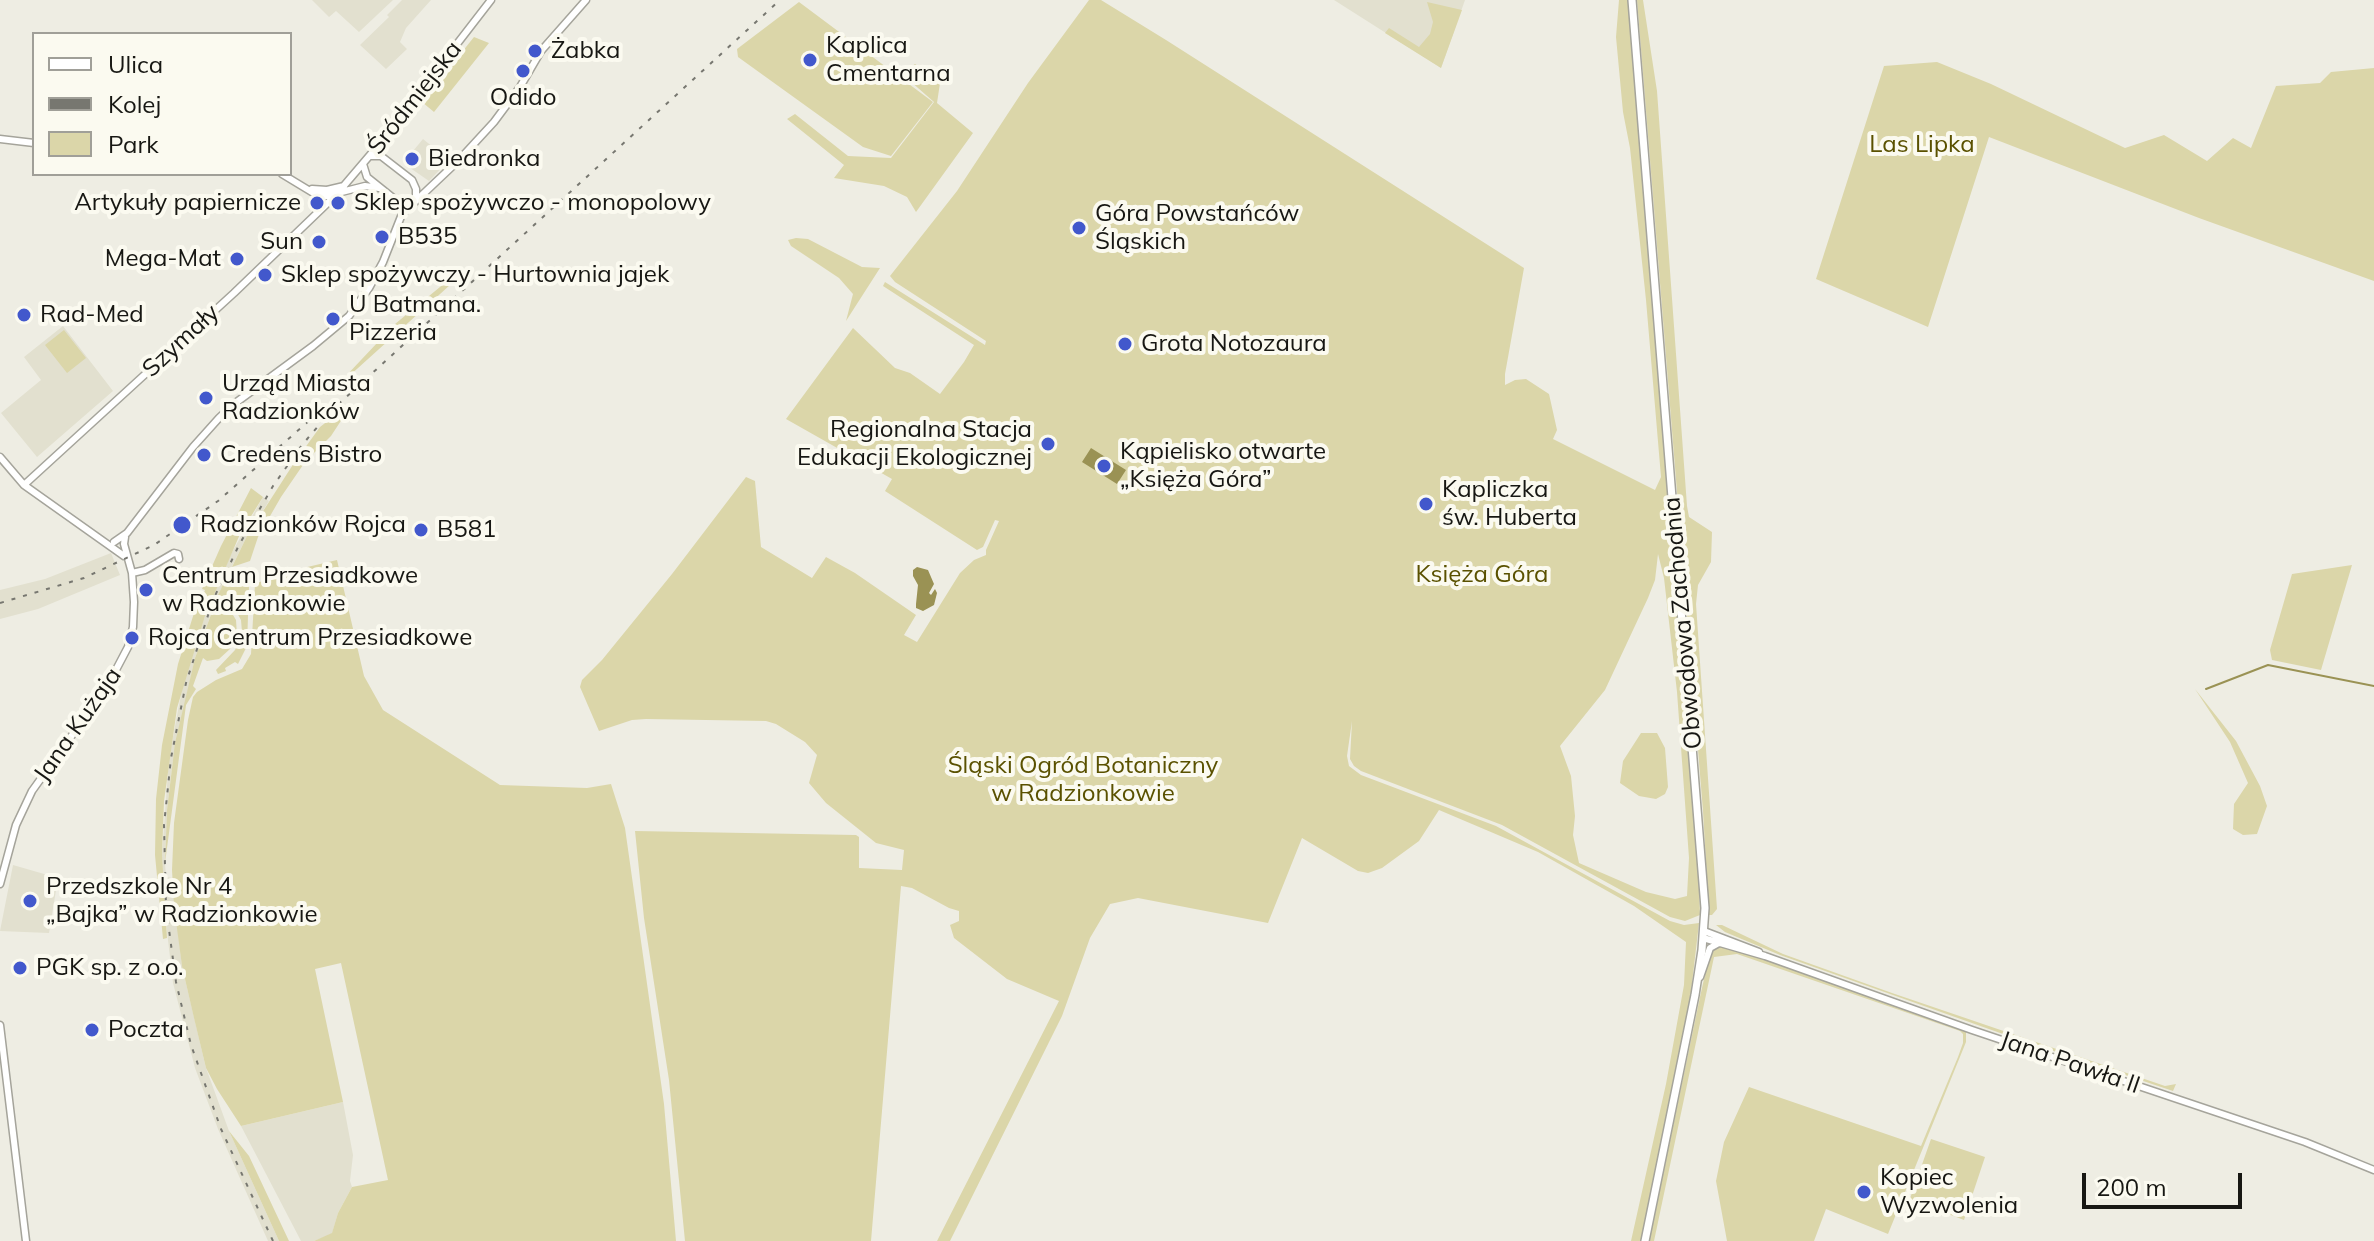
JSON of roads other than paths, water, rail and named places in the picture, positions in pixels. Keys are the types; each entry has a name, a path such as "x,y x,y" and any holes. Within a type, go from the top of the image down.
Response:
{"main road":[{"name":"Obwodowa Zachodnia","path":"1632,0 1702,857 1704,935 1696,992 1645,1241"}],"street":[{"name":"Śródmiejska","path":"336,195 491,0"},
{"path":"114,542 127,533 213,424 234,404 349,316 383,262 399,218 494,122 541,51 586,0"},
{"path":"0,139 32,143"},
{"path":"370,156 381,156 412,180 416,199"},
{"path":"363,164 364,173 379,188 397,201 410,205"},
{"path":"286,176 315,194 321,203 319,211"},
{"path":"306,187 327,190 344,186"},
{"path":"315,194 336,195 365,186 379,188"},
{"name":"Szymały","path":"24,485 336,195"},
{"path":"0,457 24,485 119,550 129,562"},
{"path":"103,541 114,542 125,549 127,533"},
{"name":"Jana Kużaja","path":"0,884 16,825 32,791 108,685 128,647 134,616 132,573 125,549"},
{"path":"132,573 145,570 174,553 178,554 179,559"},
{"name":"Jana Pawła II","path":"1704,935 1972,1030 2311,1144 2374,1170"},
{"name":"Jana Pawła II","path":"1704,935 1753,949 1765,956"},
{"path":"1696,992 1710,948 1720,943"},
{"path":"0,1025 26,1241"}],"waterway":[{"path":"2206,689 2268,665 2374,686"}],"railway":[{"path":"273,1241 221,1129 191,1045 176,982 166,907 164,825 171,758 186,683 213,600 239,545 273,486 332,410 780,0"},
{"path":"0,603 84,578 154,545 218,501 311,419"}],"place":[{"name":"Żabka","path":"535,51"},
{"name":"Kaplica Cmentarna","path":"810,60"},
{"name":"Odido","path":"523,71"},
{"name":"Biedronka","path":"412,159"},
{"name":"Artykuły papiernicze","path":"317,203"},
{"name":"Sklep spożywczo - monopolowy","path":"338,203"},
{"name":"Góra Powstańców Śląskich","path":"1079,228"},
{"name":"B535","path":"382,237"},
{"name":"Sun","path":"319,242"},
{"name":"Mega-Mat","path":"237,259"},
{"name":"Sklep spożywczy - Hurtownia jajek","path":"265,275"},
{"name":"Rad-Med","path":"24,315"},
{"name":"U Batmana. Pizzeria","path":"333,319"},
{"name":"Grota Notozaura","path":"1125,344"},
{"name":"Urząd Miasta Radzionków","path":"206,398"},
{"name":"Regionalna Stacja Edukacji Ekologicznej","path":"1048,444"},
{"name":"Credens Bistro","path":"204,455"},
{"name":"Kąpielisko otwarte „Księża Góra”","path":"1104,466"},
{"name":"Kapliczka św. Huberta","path":"1426,504"},
{"name":"Radzionków Rojca","path":"182,525"},
{"name":"B581","path":"421,530"},
{"name":"Centrum Przesiadkowe w Radzionkowie","path":"146,590"},
{"name":"Rojca Centrum Przesiadkowe","path":"132,638"},
{"name":"Przedszkole Nr 4 „Bajka” w Radzionkowie","path":"30,901"},
{"name":"PGK sp. z o.o.","path":"20,968"},
{"name":"Poczta","path":"92,1030"},
{"name":"Kopiec Wyzwolenia","path":"1864,1192"}],"park label":[{"name":"Las Lipka","path":"1922,145"},
{"name":"Księża Góra","path":"1482,575"},
{"name":"Śląski Ogród Botaniczny w Radzionkowie","path":"1083,780"}]}
